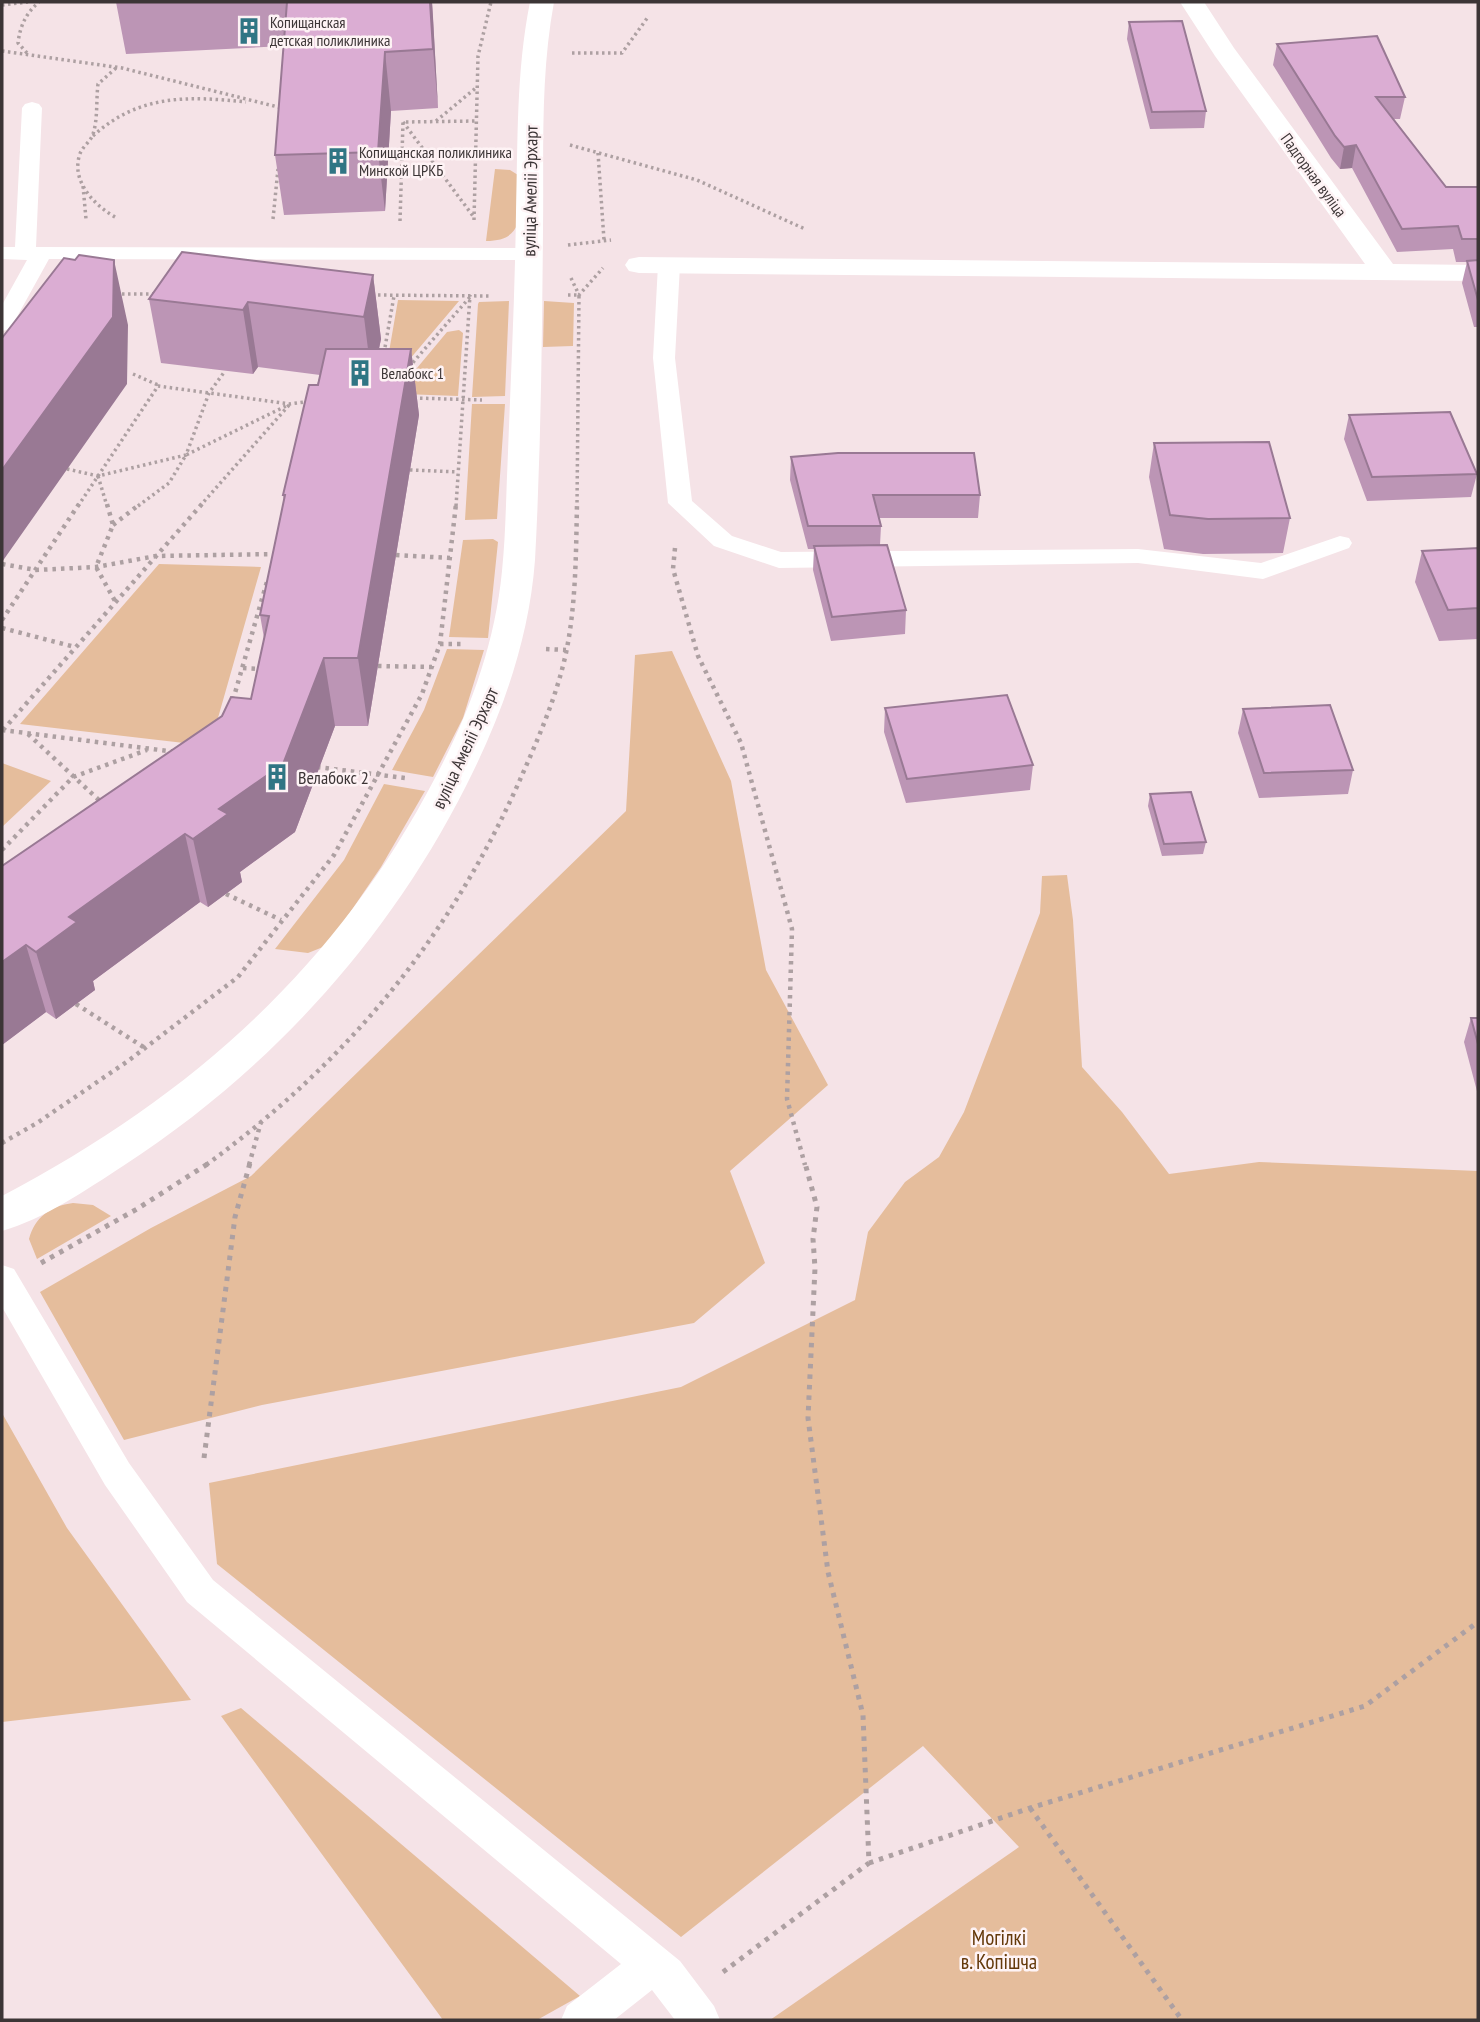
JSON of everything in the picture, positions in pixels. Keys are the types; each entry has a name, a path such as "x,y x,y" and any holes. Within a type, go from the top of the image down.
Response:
{"street":[{"name":"вуліца Амеліі Эрхарт","path":"2,1216 76,1178 161,1121 236,1061 299,1003 370,917 407,865 451,786 493,692 514,602 518,571 530,254 532,53 542,2"},
{"name":"Падгорная вуліца","path":"1192,2 1224,51 1385,272"},
{"path":"639,265 1478,273"}],"lane":[{"path":"2,324 34,253 32,108"},
{"path":"2,253 530,254"},
{"path":"668,265 664,358 680,503 723,541 779,560 1138,556 1264,571 1340,543"},
{"path":"2,1278 117,1474 200,1591 666,1976 693,2010"},
{"path":"580,2020 652,1965"}],"path":[{"path":"2,5 28,2"},
{"path":"30,55 18,43 19,34 30,9 39,2"},
{"path":"2,1143 37,1123 145,1048 237,977 334,855 422,694 440,644 450,558 474,254 478,56 491,2"},
{"path":"532,53 622,52 648,17"},
{"path":"2,51 117,67 283,109"},
{"path":"93,136 98,84 117,67"},
{"path":"436,121 477,86"},
{"path":"86,225 79,160 82,147 107,121 154,102 209,98 264,104"},
{"path":"402,122 477,121"},
{"path":"402,122 474,218"},
{"path":"399,254 402,122"},
{"path":"531,137 697,180 810,231"},
{"path":"598,153 604,240"},
{"path":"273,223 278,160"},
{"path":"83,185 103,211 127,220"},
{"path":"116,294 157,294"},
{"path":"368,295 470,296"},
{"path":"383,358 394,296"},
{"path":"401,376 470,296"},
{"path":"96,567 113,526 169,483 186,455 209,393 225,371"},
{"path":"133,374 158,386 290,404 321,400"},
{"path":"2,620 158,386"},
{"path":"410,398 525,400"},
{"path":"67,469 98,476 186,455 290,404"},
{"path":"2,730 290,404"},
{"path":"410,470 458,472"},
{"path":"98,476 113,526"},
{"path":"680,503 673,569 698,656 741,744 792,929 787,1099 817,1207 813,1238 815,1268 808,1418 828,1572 863,1715 869,1863"},
{"path":"231,706 279,541"},
{"path":"2,564 36,570 96,567 156,556 285,554"},
{"path":"396,555 450,558"},
{"path":"96,567 116,601"},
{"path":"2,628 76,647"},
{"path":"378,666 432,667"},
{"path":"242,668 273,669"},
{"path":"2,730 190,753"},
{"path":"27,733 102,804"},
{"path":"2,850 73,777 150,749"},
{"path":"309,766 451,786"},
{"path":"226,894 281,920"},
{"path":"76,1004 145,1048"},
{"path":"204,1458 235,1217 261,1121"},
{"path":"693,2010 869,1863 1030,1808 1365,1706 1478,1622"},
{"path":"1030,1808 1182,2020"}],"green space":[{"path":"495,169 510,170 518,175 518,220 510,235 486,241"},
{"path":"398,300 459,301 398,373 385,375"},
{"path":"509,301 505,396 472,397 478,304"},
{"path":"544,301 574,303 573,346 543,347"},
{"path":"459,330 463,333 458,396 403,394 407,380 447,332"},
{"path":"472,404 505,404 497,519 465,520"},
{"path":"493,539 498,542 488,638 449,637 463,540"},
{"path":"159,564 261,567 210,746 20,724"},
{"path":"447,649 484,650 463,718 433,777 392,770 424,710"},
{"path":"672,651 731,781 766,970 828,1085 730,1171 765,1263 694,1323 262,1405 124,1440 40,1292 151,1228 251,1176 626,811 635,655"},
{"path":"2,763 51,781 2,827"},
{"path":"384,784 425,791 381,867 334,936 323,947 308,953 275,949 344,860"},
{"name":"Могілкі в. Копішча","path":"1067,875 1073,920 1082,1067 1122,1112 1169,1174 1259,1162 1478,1171 1478,2020 770,2020 1019,1847 923,1746 681,1937 217,1564 209,1483 681,1387 855,1300 868,1232 905,1182 939,1157 964,1112 1040,913 1042,876"},
{"path":"73,1203 93,1205 111,1216 37,1259 29,1239 35,1225 51,1210"},
{"path":"2,1413 67,1528 191,1700 2,1722"},
{"path":"241,1708 580,1996 537,2020 443,2020 221,1716"}],"building":[{"path":"287,2 430,2 433,49 385,52 378,152 275,155"},
{"path":"1182,21 1206,111 1152,112 1129,22"},
{"path":"1377,36 1405,97 1376,97 1446,187 1478,187 1478,239 1462,239 1458,226 1402,229 1356,145 1344,147 1335,136 1277,44"},
{"path":"182,252 373,275 364,317 248,302 243,310 149,299"},
{"path":"79,255 114,260 113,317 2,470 2,338 64,258 75,260"},
{"path":"1478,260 1478,300 1467,261"},
{"path":"326,349 411,349 358,658 324,658 283,764 219,809 228,814 193,839 185,834 69,917 77,922 36,952 26,945 2,962 2,866 222,716 231,697 251,699 269,616 260,615 283,495 309,385 318,385"},
{"path":"1450,412 1477,474 1372,477 1349,415"},
{"path":"1269,442 1290,518 1208,519 1170,515 1154,443"},
{"path":"838,453 974,453 980,495 873,495 881,526 808,526 791,457"},
{"path":"887,545 906,610 832,617 814,546"},
{"path":"1478,548 1478,608 1448,610 1422,551"},
{"path":"1007,695 1033,765 907,779 885,708"},
{"path":"1330,705 1353,770 1264,773 1243,709"},
{"path":"1191,792 1206,842 1164,844 1150,794"},
{"path":"1471,1018 1478,1018 1478,1044"}],"place":[{"name":"Копищанская детская поликлиника","path":"249,31"},
{"name":"Копищанская поликлиника Минской ЦРКБ","path":"338,161"},
{"name":"Велабокс 1","path":"360,373"},
{"name":"Велабокс 2","path":"277,777"}]}
